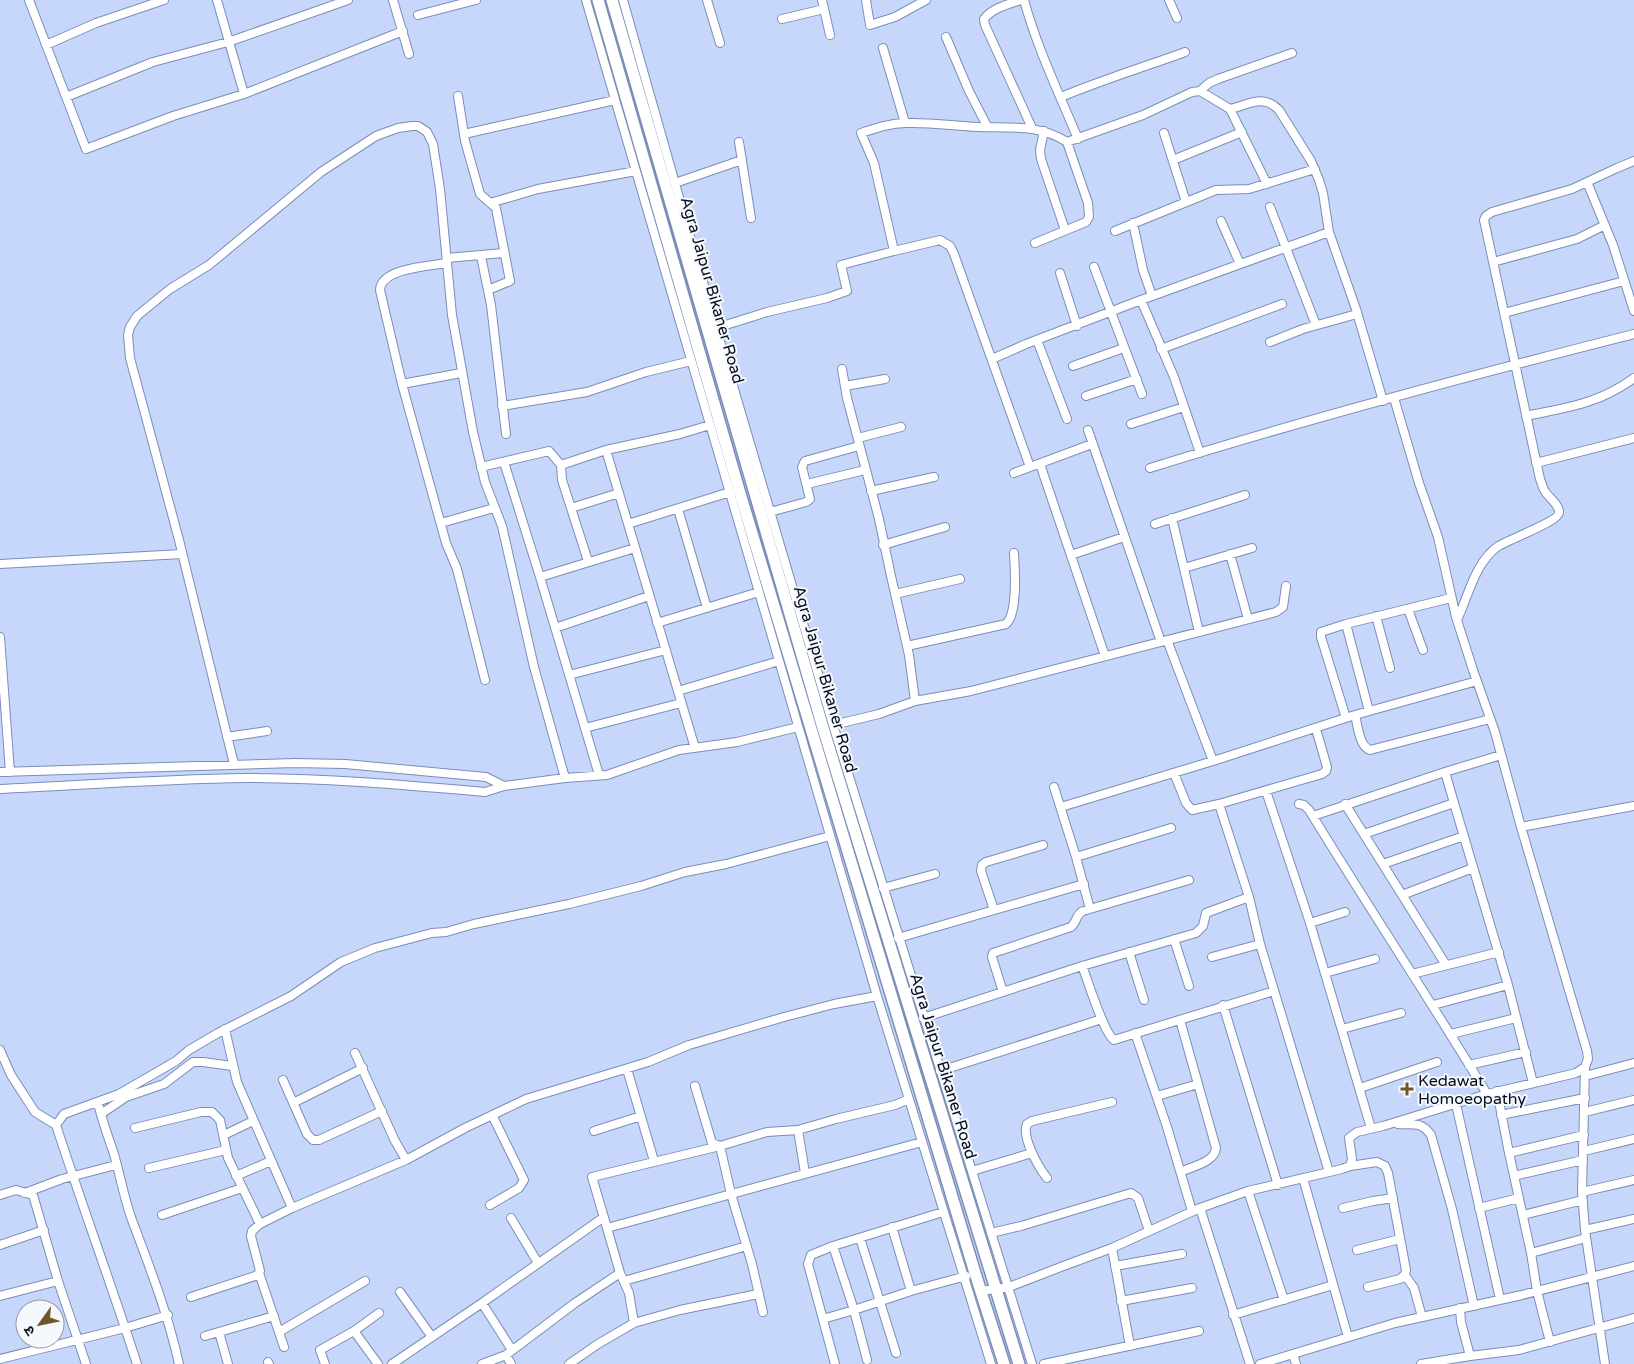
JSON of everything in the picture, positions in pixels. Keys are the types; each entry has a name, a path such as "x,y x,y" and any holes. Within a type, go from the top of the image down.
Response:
{"highway":[{"name":"Agra Jaipur Bikaner Road","path":"598,0 758,555 1004,1364"},
{"name":"Agra Jaipur Bikaner Road","path":"612,0 823,728 1019,1364"}],"street":[{"path":"29,0 86,149 173,116 244,94 403,31"},
{"path":"46,45 96,23 164,0"},
{"path":"217,0 244,94"},
{"path":"66,97 154,62 228,42 348,0"},
{"path":"393,0 409,54"},
{"path":"418,15 476,0"},
{"path":"586,0 877,996 991,1364"},
{"path":"623,0 716,328 833,725 1032,1364"},
{"path":"707,0 720,43"},
{"path":"822,0 830,35"},
{"path":"866,0 870,25 895,17 911,4 926,0"},
{"path":"1032,128 985,25 984,18 996,9 1022,0 1030,24 1078,139"},
{"path":"1169,0 1177,18"},
{"path":"782,19 824,9"},
{"path":"946,37 969,91 987,126"},
{"path":"883,48 905,123"},
{"path":"1061,97 1092,84 1138,70 1185,52"},
{"path":"894,251 874,163 861,133 885,126 905,123 987,126 1032,128 1044,131 1067,142 1143,115 1192,92 1200,91 1218,78 1292,53"},
{"path":"1200,91 1230,109 1267,184"},
{"path":"458,96 464,134 480,194 496,208 510,281 488,290"},
{"path":"464,134 615,100"},
{"path":"1230,109 1262,100 1273,104 1296,135 1315,169 1323,193 1329,232 1357,314 1383,401"},
{"path":"234,764 182,554 130,358 128,335 130,327 137,316 170,289 209,265 321,172 370,139 398,128 418,126 423,128 430,136 433,144 440,189 452,316 461,373 481,467 494,508 502,526 534,667 565,778"},
{"path":"1044,131 1040,150 1041,159 1065,230"},
{"path":"1173,160 1242,132"},
{"path":"1164,133 1186,202"},
{"path":"739,142 751,218"},
{"path":"1035,243 1086,222 1089,217 1088,203 1067,142"},
{"path":"675,183 742,160"},
{"path":"1457,620 1482,563 1489,555 1497,547 1552,521 1559,515 1558,508 1543,488 1536,463 1484,220 1492,212 1572,189 1634,162"},
{"path":"1115,231 1216,190 1249,189 1315,169"},
{"path":"490,203 538,189 636,170"},
{"path":"1587,182 1605,225 1634,311"},
{"path":"1270,207 1316,325"},
{"path":"1221,221 1240,264"},
{"path":"1133,223 1142,270 1152,296"},
{"path":"1493,262 1577,240 1605,225"},
{"path":"992,359 1141,300 1329,232"},
{"path":"716,328 767,312 827,298 847,291 841,265 940,240 950,246 954,254 1030,467"},
{"path":"485,680 457,570 446,544 402,384 380,286 385,278 398,272 447,260 504,253"},
{"path":"481,256 488,290 506,434"},
{"path":"1094,267 1142,394"},
{"path":"1060,273 1077,326"},
{"path":"1504,313 1624,281"},
{"path":"1141,300 1184,407 1200,453"},
{"path":"1161,349 1282,304"},
{"path":"1270,342 1316,325 1357,314"},
{"path":"1150,468 1260,434 1515,364 1634,334"},
{"path":"1037,340 1067,418"},
{"path":"1074,366 1124,348"},
{"path":"502,406 587,392 646,372 691,361"},
{"path":"842,369 870,491 879,519 906,646 915,701"},
{"path":"402,384 461,373"},
{"path":"1526,416 1589,403 1618,390 1634,378"},
{"path":"845,386 884,379"},
{"path":"1086,396 1137,379"},
{"path":"1394,398 1419,483 1438,537 1457,620 1501,755 1587,1051 1583,1196 1585,1234 1605,1364"},
{"path":"1131,424 1184,407"},
{"path":"561,465 606,450 680,434 710,425"},
{"path":"770,512 808,500 810,496 802,467 805,461 901,426"},
{"path":"1088,430 1124,537 1213,761"},
{"path":"1536,463 1634,438"},
{"path":"1014,473 1092,444"},
{"path":"606,450 695,748"},
{"path":"481,467 549,451 561,465 562,480 588,561"},
{"path":"504,462 599,775"},
{"path":"1040,464 1105,656"},
{"path":"807,484 865,470"},
{"path":"870,491 934,477"},
{"path":"628,524 730,492"},
{"path":"571,508 618,493"},
{"path":"1155,524 1245,495"},
{"path":"441,523 494,508"},
{"path":"678,509 707,608"},
{"path":"1172,518 1199,632"},
{"path":"884,545 945,527"},
{"path":"1071,555 1124,537"},
{"path":"540,577 635,548"},
{"path":"1184,568 1252,548"},
{"path":"906,646 1006,624 1011,617 1012,610 1015,580 1014,553"},
{"path":"0,564 182,554"},
{"path":"1230,554 1248,619"},
{"path":"895,594 960,579"},
{"path":"833,725 879,714 915,701 971,691 1276,612 1283,607 1286,586"},
{"path":"657,623 759,592"},
{"path":"555,628 649,596"},
{"path":"1346,718 1320,634 1323,630 1451,598"},
{"path":"1408,608 1423,650"},
{"path":"1376,616 1390,668"},
{"path":"1346,624 1369,711"},
{"path":"0,637 10,772"},
{"path":"569,674 666,650"},
{"path":"678,690 779,662"},
{"path":"1061,807 1316,729 1355,715 1477,681"},
{"path":"585,728 682,703"},
{"path":"1355,715 1363,744 1370,750 1490,719"},
{"path":"0,789 135,781 246,778 326,779 485,792 504,786 607,774 679,750 738,742 798,727"},
{"path":"1174,773 1190,808 1196,809 1322,774 1326,770 1326,759 1316,729"},
{"path":"228,737 267,730"},
{"path":"1313,816 1345,804 1501,755"},
{"path":"0,772 60,772 234,764 345,764 486,777 504,786"},
{"path":"294,779 295,764"},
{"path":"1445,772 1499,952 1533,1083"},
{"path":"1054,787 1090,909"},
{"path":"1266,791 1310,922 1371,1128"},
{"path":"1364,834 1454,803"},
{"path":"1219,804 1249,897 1260,944 1329,1172"},
{"path":"1299,804 1304,804 1313,816 1370,910 1433,1005 1487,1094"},
{"path":"1345,804 1446,965"},
{"path":"1521,827 1634,806"},
{"path":"1076,857 1171,828"},
{"path":"56,1126 64,1114 119,1094 160,1071 225,1029 284,1000 341,962 395,942 569,904 685,872 726,864 830,836"},
{"path":"1383,864 1464,836"},
{"path":"994,910 981,871 982,865 986,862 1042,845"},
{"path":"1402,895 1473,868"},
{"path":"883,888 935,874"},
{"path":"1003,992 992,954 1071,927 1075,924 1079,914 1090,909 1189,880"},
{"path":"898,938 1084,884"},
{"path":"924,1018 1082,966 1199,931 1203,926 1204,915 1209,910 1249,897"},
{"path":"1310,922 1345,912"},
{"path":"1174,939 1189,986"},
{"path":"1212,957 1260,944"},
{"path":"1129,952 1144,1000"},
{"path":"1412,974 1499,952"},
{"path":"1325,973 1375,959"},
{"path":"1082,966 1102,1019 1110,1037 1114,1040 1223,1005 1274,991"},
{"path":"1433,1005 1508,985"},
{"path":"284,1347 259,1273 251,1236 252,1231 260,1224 292,1208 406,1160 526,1099 627,1069 690,1045 784,1017 834,1004 877,996"},
{"path":"1223,1005 1278,1185"},
{"path":"1342,1029 1401,1013"},
{"path":"1451,1034 1516,1018"},
{"path":"940,1071 1102,1019"},
{"path":"1180,1020 1216,1148 1216,1154 1211,1158 1181,1172"},
{"path":"225,1029 236,1082 292,1208"},
{"path":"1134,1033 1157,1096 1181,1172 1250,1364"},
{"path":"0,1050 11,1075 35,1112 56,1126 137,1364"},
{"path":"355,1052 395,1141 406,1160"},
{"path":"1469,1065 1526,1052"},
{"path":"101,1114 126,1097 164,1084 193,1062 232,1066"},
{"path":"1360,1088 1437,1062"},
{"path":"1350,1166 1352,1159 1349,1138 1357,1132 1497,1091 1585,1071 1634,1063"},
{"path":"293,1102 363,1068"},
{"path":"627,1069 654,1161"},
{"path":"282,1080 307,1134 313,1140 319,1140 382,1111"},
{"path":"1157,1096 1198,1084"},
{"path":"695,1086 712,1143 720,1146"},
{"path":"1497,1091 1531,1253 1537,1291 1550,1342"},
{"path":"1501,1114 1585,1098"},
{"path":"634,1323 629,1293 620,1272 592,1177 720,1146 766,1132 798,1130 895,1105 909,1099"},
{"path":"1585,1112 1634,1100"},
{"path":"1047,1178 1032,1153 1026,1126 1029,1123 1112,1102"},
{"path":"98,1103 131,1218 153,1274 158,1296 168,1314 169,1328 180,1364"},
{"path":"1456,1104 1500,1299"},
{"path":"135,1128 207,1111 212,1112 220,1120 226,1150 236,1176 260,1224"},
{"path":"490,1205 520,1188 524,1180 492,1115"},
{"path":"594,1131 641,1116"},
{"path":"224,1135 253,1122"},
{"path":"1392,1123 1417,1124 1425,1127 1431,1135 1452,1209 1474,1306"},
{"path":"798,1130 805,1173"},
{"path":"1509,1152 1584,1135"},
{"path":"1514,1176 1584,1156 1634,1139"},
{"path":"607,1228 922,1142"},
{"path":"720,1146 747,1246 762,1312"},
{"path":"149,1168 226,1150"},
{"path":"972,1171 1032,1153"},
{"path":"236,1176 271,1161"},
{"path":"981,1291 1008,1287 1112,1248 1196,1210 1248,1191 1350,1166 1377,1162 1382,1164 1388,1172 1406,1270 1403,1277"},
{"path":"25,1193 73,1176 116,1164"},
{"path":"1303,1178 1348,1337"},
{"path":"1523,1215 1634,1180"},
{"path":"162,1215 242,1188"},
{"path":"0,1196 16,1190 33,1195 58,1281 86,1364"},
{"path":"1248,1191 1284,1300"},
{"path":"991,1233 1021,1226 1131,1193 1138,1198 1149,1231"},
{"path":"1343,1208 1393,1198"},
{"path":"1479,1208 1519,1198"},
{"path":"835,1364 808,1264 809,1258 815,1252 943,1212"},
{"path":"392,1364 604,1217"},
{"path":"511,1218 538,1263"},
{"path":"1531,1253 1634,1219"},
{"path":"892,1228 911,1291"},
{"path":"0,1245 44,1230"},
{"path":"860,1238 896,1353"},
{"path":"1357,1250 1400,1239"},
{"path":"624,1281 747,1246"},
{"path":"833,1246 854,1310 867,1360"},
{"path":"1112,1248 1130,1346"},
{"path":"1115,1266 1182,1254"},
{"path":"1260,1364 1422,1317 1537,1291 1634,1266"},
{"path":"482,1364 509,1352 620,1272"},
{"path":"191,1298 256,1276 259,1273"},
{"path":"823,1319 975,1273"},
{"path":"1368,1287 1403,1277 1408,1278 1414,1288 1422,1317"},
{"path":"0,1296 58,1281"},
{"path":"279,1332 365,1281"},
{"path":"1233,1315 1333,1285"},
{"path":"1121,1301 1192,1288"},
{"path":"400,1292 432,1337"},
{"path":"569,1364 634,1323 680,1310 758,1294"},
{"path":"482,1303 509,1352 511,1364"},
{"path":"1460,1308 1469,1359"},
{"path":"325,1364 320,1350 354,1331 380,1313"},
{"path":"0,1359 125,1328 168,1314"},
{"path":"205,1336 274,1316"},
{"path":"1421,1364 1469,1359 1508,1352 1634,1318"},
{"path":"354,1331 378,1364"},
{"path":"1044,1364 1199,1331"},
{"path":"219,1332 228,1364"},
{"path":"1293,1354 1296,1364"}],"place":[{"name":"Kedawat Homoeopathy","path":"1407,1089"}]}
